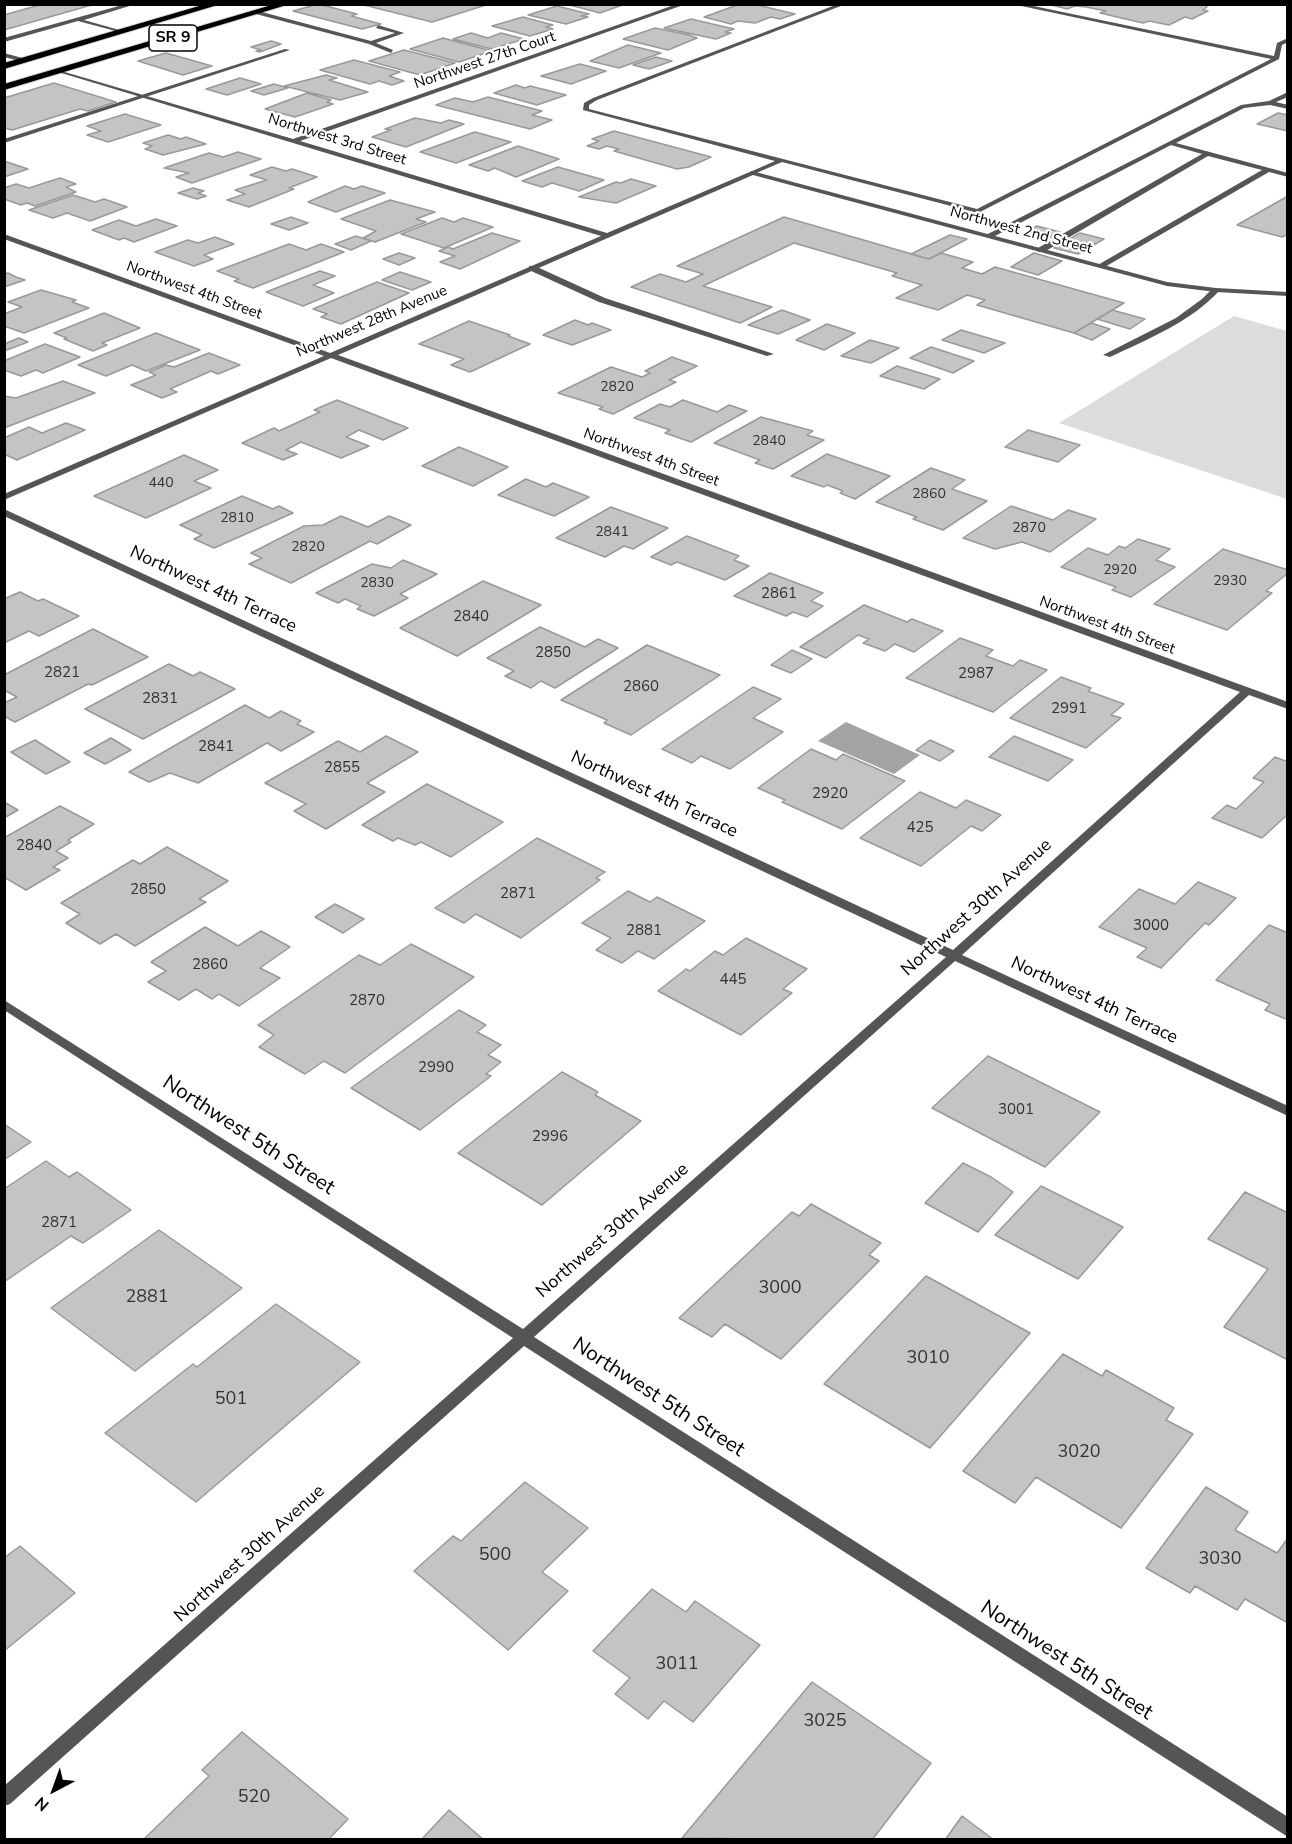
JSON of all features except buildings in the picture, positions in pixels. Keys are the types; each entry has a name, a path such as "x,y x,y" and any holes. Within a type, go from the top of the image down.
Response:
{"highway":[{"name":"SR 9","path":"4,66 217,4"},
{"name":"SR 9","path":"4,87 286,4"},
{"path":"60,71 61,62 66,58 182,21 190,17 189,12"},
{"path":"4,78 28,65 24,60"}],"street":[{"path":"4,40 134,4"},
{"name":"Northwest 27th Court","path":"294,141 684,4"},
{"path":"844,4 595,99 586,104 586,110 978,211 1277,58"},
{"path":"1014,4 1277,58"},
{"path":"258,13 371,43 391,51"},
{"path":"78,20 121,32"},
{"path":"371,43 401,33 378,27"},
{"path":"1277,58 1279,44 1287,40"},
{"path":"4,141 287,50"},
{"path":"4,55 24,60"},
{"name":"Northwest 3rd Street","path":"60,71 606,235"},
{"path":"1270,103 1287,94"},
{"path":"988,236 1243,106 1270,103 1287,107"},
{"path":"1169,143 1287,175"},
{"path":"1041,250 1206,154"},
{"name":"Northwest 28th Avenue","path":"4,497 782,160"},
{"path":"1100,266 1267,170"},
{"name":"Northwest 2nd Street","path":"752,173 1167,284 1216,290 1287,294"},
{"name":"Northwest 4th Street","path":"4,236 1287,706"},
{"path":"532,268 602,300 770,354"},
{"path":"1107,356 1169,325 1203,304 1216,290"},
{"name":"Northwest 4th Terrace","path":"4,512 1287,1112"},
{"name":"Northwest 30th Avenue","path":"4,1798 954,956 1247,691"},
{"name":"Northwest 5th Street","path":"4,1004 1287,1828"}],"shaded area":[{"path":"1234,316 1287,331 1287,499 1059,423"},
{"path":"846,722 920,755 894,774 818,741"}]}
